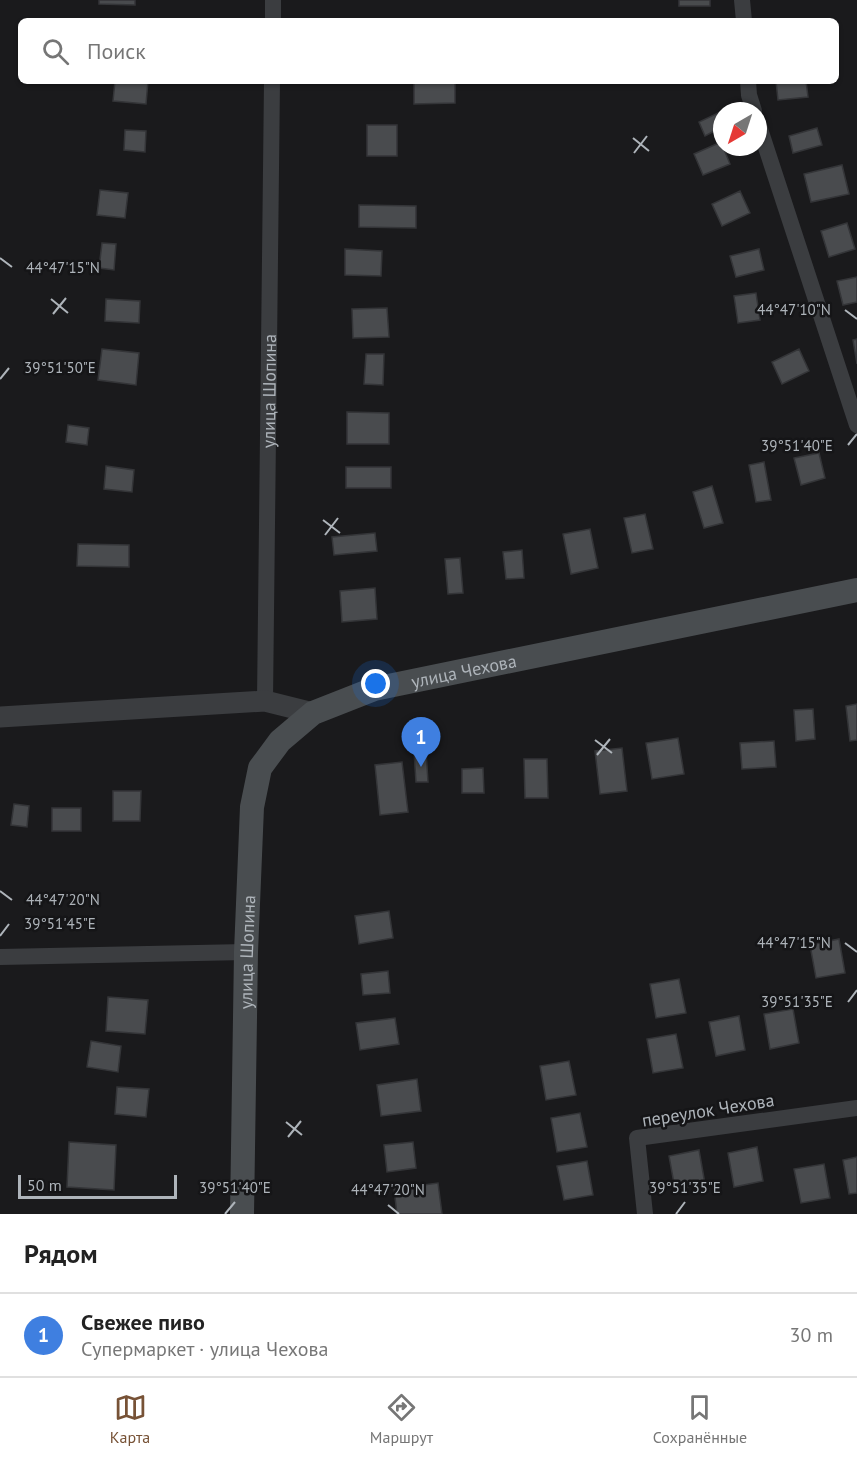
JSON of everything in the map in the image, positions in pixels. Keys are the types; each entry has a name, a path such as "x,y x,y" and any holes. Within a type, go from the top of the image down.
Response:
{"main road":[{"name":"улица Чехова","path":"313,713 374,689 857,590"},
{"name":"улица Шопина","path":"242,1214 246,952 252,807 260,768 280,741 313,713"}],"street":[{"path":"273,0 273,18"},
{"path":"742,0 744,18"},
{"name":"улица Шопина","path":"265,701 272,84"},
{"path":"748,84 751,102"},
{"path":"767,150 857,425"},
{"path":"0,717 265,701 313,713"},
{"path":"0,957 246,952"},
{"name":"переулок Чехова","path":"645,1214 637,1138 857,1108"}],"building":[{"path":"99,0 135,0 135,5 99,4"},
{"path":"679,0 710,0 710,6 679,6"},
{"path":"115,84 148,84 146,104 113,101"},
{"path":"414,84 455,84 455,103 414,104"},
{"path":"776,84 806,84 808,97 778,100"},
{"path":"713,115 713,132 705,136 699,122"},
{"path":"367,125 397,125 397,156 367,156"},
{"path":"817,128 822,145 793,153 789,136"},
{"path":"125,130 146,131 145,152 124,150"},
{"path":"713,146 713,156 727,156 730,164 703,175 694,154"},
{"path":"842,165 849,194 811,202 804,174"},
{"path":"100,190 128,193 125,218 97,215"},
{"path":"740,191 750,213 722,226 712,204"},
{"path":"359,205 416,206 416,228 359,227"},
{"path":"847,223 855,249 829,257 821,231"},
{"path":"102,243 116,244 114,270 99,268"},
{"path":"345,249 382,251 381,276 345,275"},
{"path":"759,249 764,270 736,277 730,256"},
{"path":"857,277 857,302 843,305 837,281"},
{"path":"756,293 760,320 738,323 734,296"},
{"path":"106,299 140,301 139,323 105,321"},
{"path":"387,308 389,337 353,338 352,309"},
{"path":"857,339 857,364 853,340"},
{"path":"102,349 139,353 136,385 98,380"},
{"path":"799,349 809,371 782,384 772,362"},
{"path":"366,354 384,354 383,385 364,384"},
{"path":"347,412 389,413 389,444 347,444"},
{"path":"68,425 89,428 87,445 66,442"},
{"path":"819,453 825,478 801,485 794,458"},
{"path":"764,462 771,500 756,502 749,465"},
{"path":"106,466 134,470 132,492 104,489"},
{"path":"346,467 391,467 391,488 346,488"},
{"path":"712,486 723,523 704,528 693,492"},
{"path":"645,514 653,549 632,553 624,518"},
{"path":"590,529 598,568 571,574 563,534"},
{"path":"375,533 377,551 334,555 332,537"},
{"path":"78,544 129,545 129,567 77,566"},
{"path":"522,550 524,578 506,579 503,552"},
{"path":"460,558 463,593 448,594 445,559"},
{"path":"375,588 377,619 342,622 340,591"},
{"path":"857,704 857,740 850,741 846,706"},
{"path":"813,709 815,739 796,741 794,710"},
{"path":"678,738 684,774 652,779 646,743"},
{"path":"774,741 776,767 742,769 740,743"},
{"path":"622,748 627,791 600,794 595,751"},
{"path":"426,751 428,782 416,782 414,752"},
{"path":"524,759 547,759 548,798 525,798"},
{"path":"402,762 408,812 380,815 375,765"},
{"path":"483,768 484,793 462,793 462,769"},
{"path":"113,791 141,791 140,821 113,821"},
{"path":"14,804 29,806 27,827 11,825"},
{"path":"52,808 81,808 81,831 52,831"},
{"path":"389,911 393,938 359,944 355,916"},
{"path":"839,939 845,973 816,978 810,945"},
{"path":"388,971 390,993 363,995 361,974"},
{"path":"679,979 686,1013 656,1018 650,984"},
{"path":"108,997 148,1000 145,1034 106,1031"},
{"path":"793,1009 799,1043 770,1049 764,1014"},
{"path":"739,1016 745,1050 716,1056 709,1022"},
{"path":"395,1018 399,1044 360,1050 356,1023"},
{"path":"676,1034 683,1068 653,1073 647,1039"},
{"path":"91,1041 121,1046 118,1072 87,1067"},
{"path":"569,1061 576,1095 546,1100 540,1066"},
{"path":"417,1079 421,1111 381,1116 377,1085"},
{"path":"117,1087 149,1089 146,1117 115,1114"},
{"path":"580,1113 587,1147 557,1152 551,1118"},
{"path":"69,1142 116,1145 114,1190 67,1187"},
{"path":"413,1142 416,1168 387,1172 384,1145"},
{"path":"757,1147 763,1181 734,1187 728,1153"},
{"path":"699,1150 705,1184 675,1189 669,1156"},
{"path":"857,1157 857,1193 849,1194 843,1160"},
{"path":"587,1161 593,1195 564,1200 557,1166"},
{"path":"824,1164 830,1198 801,1203 794,1169"},
{"path":"438,1183 442,1214 397,1214 394,1189"}],"place":[{"name":"Свежее пиво","path":"421,767"}]}
